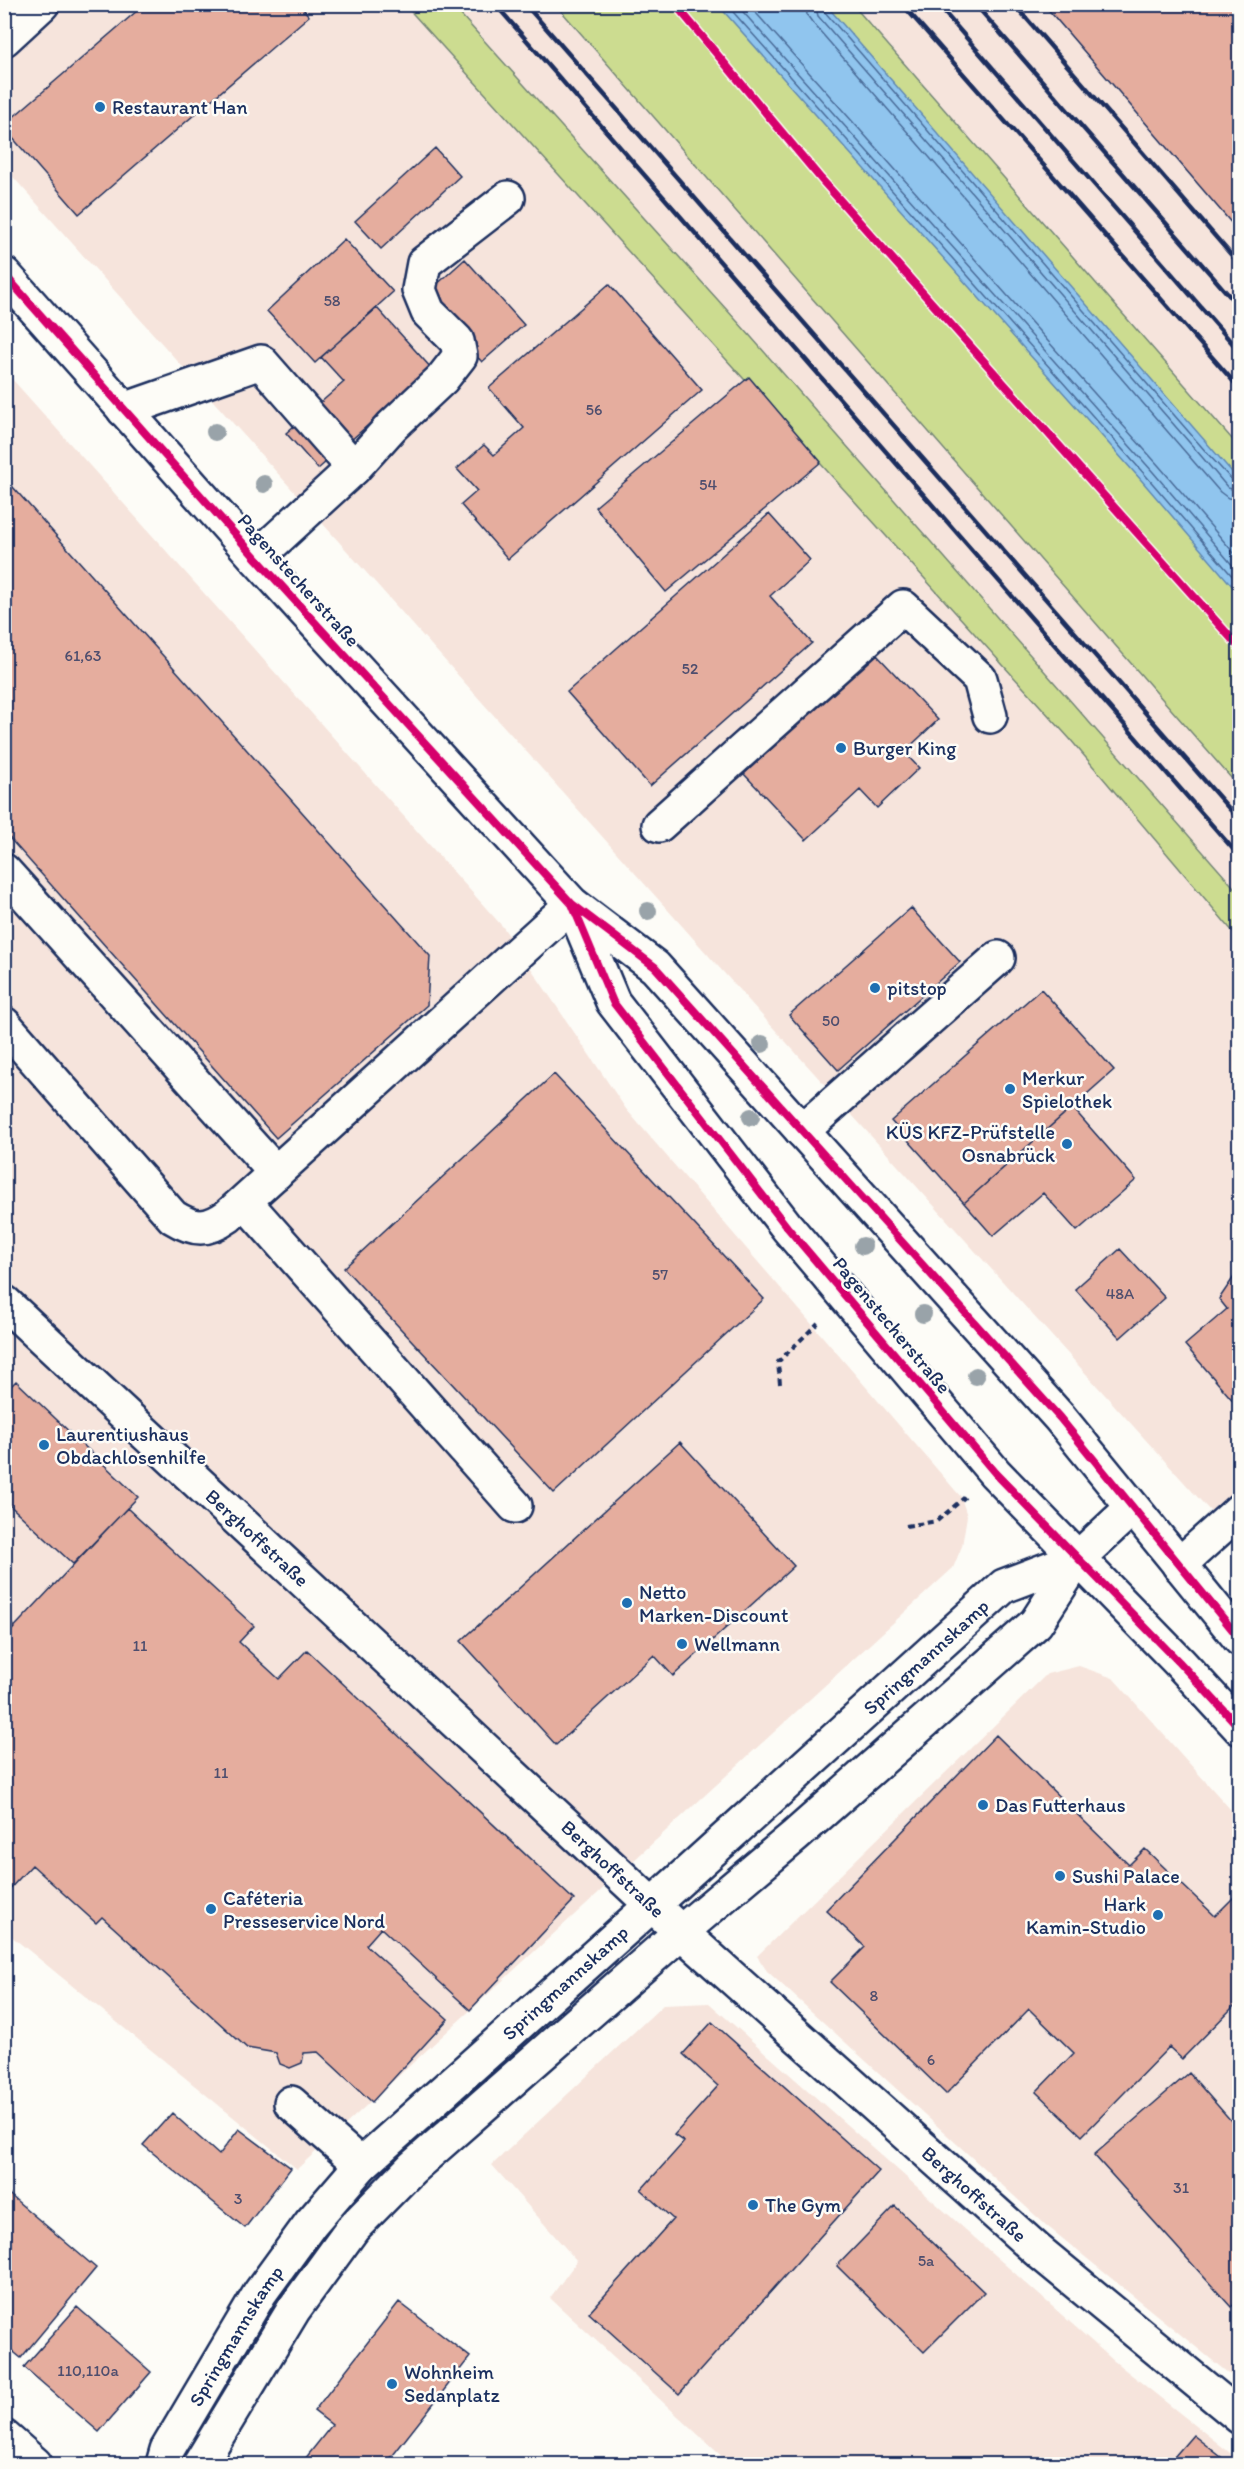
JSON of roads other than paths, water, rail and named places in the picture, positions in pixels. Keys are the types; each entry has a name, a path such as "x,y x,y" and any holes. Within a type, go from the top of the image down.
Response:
{"street":[{"path":"4,39 42,4"},
{"path":"256,558 354,468 392,426 442,379 460,356 457,341 428,312 419,290 424,263 508,198"},
{"name":"Pagenstecherstraße","path":"4,274 256,558 572,904 655,967 1060,1418 1239,1639"},
{"path":"124,410 261,362 354,468"},
{"path":"659,825 903,607 980,679 990,716"},
{"path":"4,871 276,1173"},
{"path":"4,1024 173,1217 193,1227 215,1226 572,904"},
{"name":"Pagenstecherstraße","path":"572,904 613,1002 787,1227 994,1473 1179,1662 1239,1728"},
{"path":"802,1131 998,958"},
{"path":"244,1202 515,1506"},
{"name":"Berghoffstraße","path":"4,1302 681,1932 1037,2250 1239,2417"},
{"name":"Springmannskamp","path":"200,2464 294,2309 353,2228 412,2168 1036,1623 1078,1558 1132,1508"},
{"path":"1179,1565 1239,1510"},
{"name":"Springmannskamp","path":"163,2464 167,2450 260,2293 311,2223 361,2165 1004,1586 1078,1558"},
{"path":"291,2103 361,2165"},
{"path":"4,2438 35,2464"}],"water":[{"path":"718,5 826,5 1239,480 1239,594 1142,481"}],"railway":[{"path":"495,4 1240,857"},
{"path":"525,4 1240,821"},
{"path":"902,4 1240,389"},
{"path":"937,4 1240,352"},
{"path":"975,4 1240,308"},
{"path":"1014,4 1240,265"}],"place":[{"name":"Restaurant Han","path":"100,107"},
{"name":"Burger King","path":"841,748"},
{"name":"pitstop","path":"875,988"},
{"name":"Merkur Spielothek","path":"1010,1089"},
{"name":"KÜS KFZ-Prüfstelle Osnabrück","path":"1067,1144"},
{"name":"Laurentiushaus Obdachlosenhilfe","path":"44,1445"},
{"name":"Netto Marken-Discount","path":"627,1603"},
{"name":"Wellmann","path":"682,1644"},
{"name":"Das Futterhaus","path":"983,1805"},
{"name":"Sushi Palace","path":"1060,1876"},
{"name":"Caféteria Presseservice Nord","path":"211,1909"},
{"name":"Hark Kamin-Studio","path":"1158,1915"},
{"name":"The Gym","path":"753,2205"},
{"name":"Wohnheim Sedanplatz","path":"392,2384"}]}
